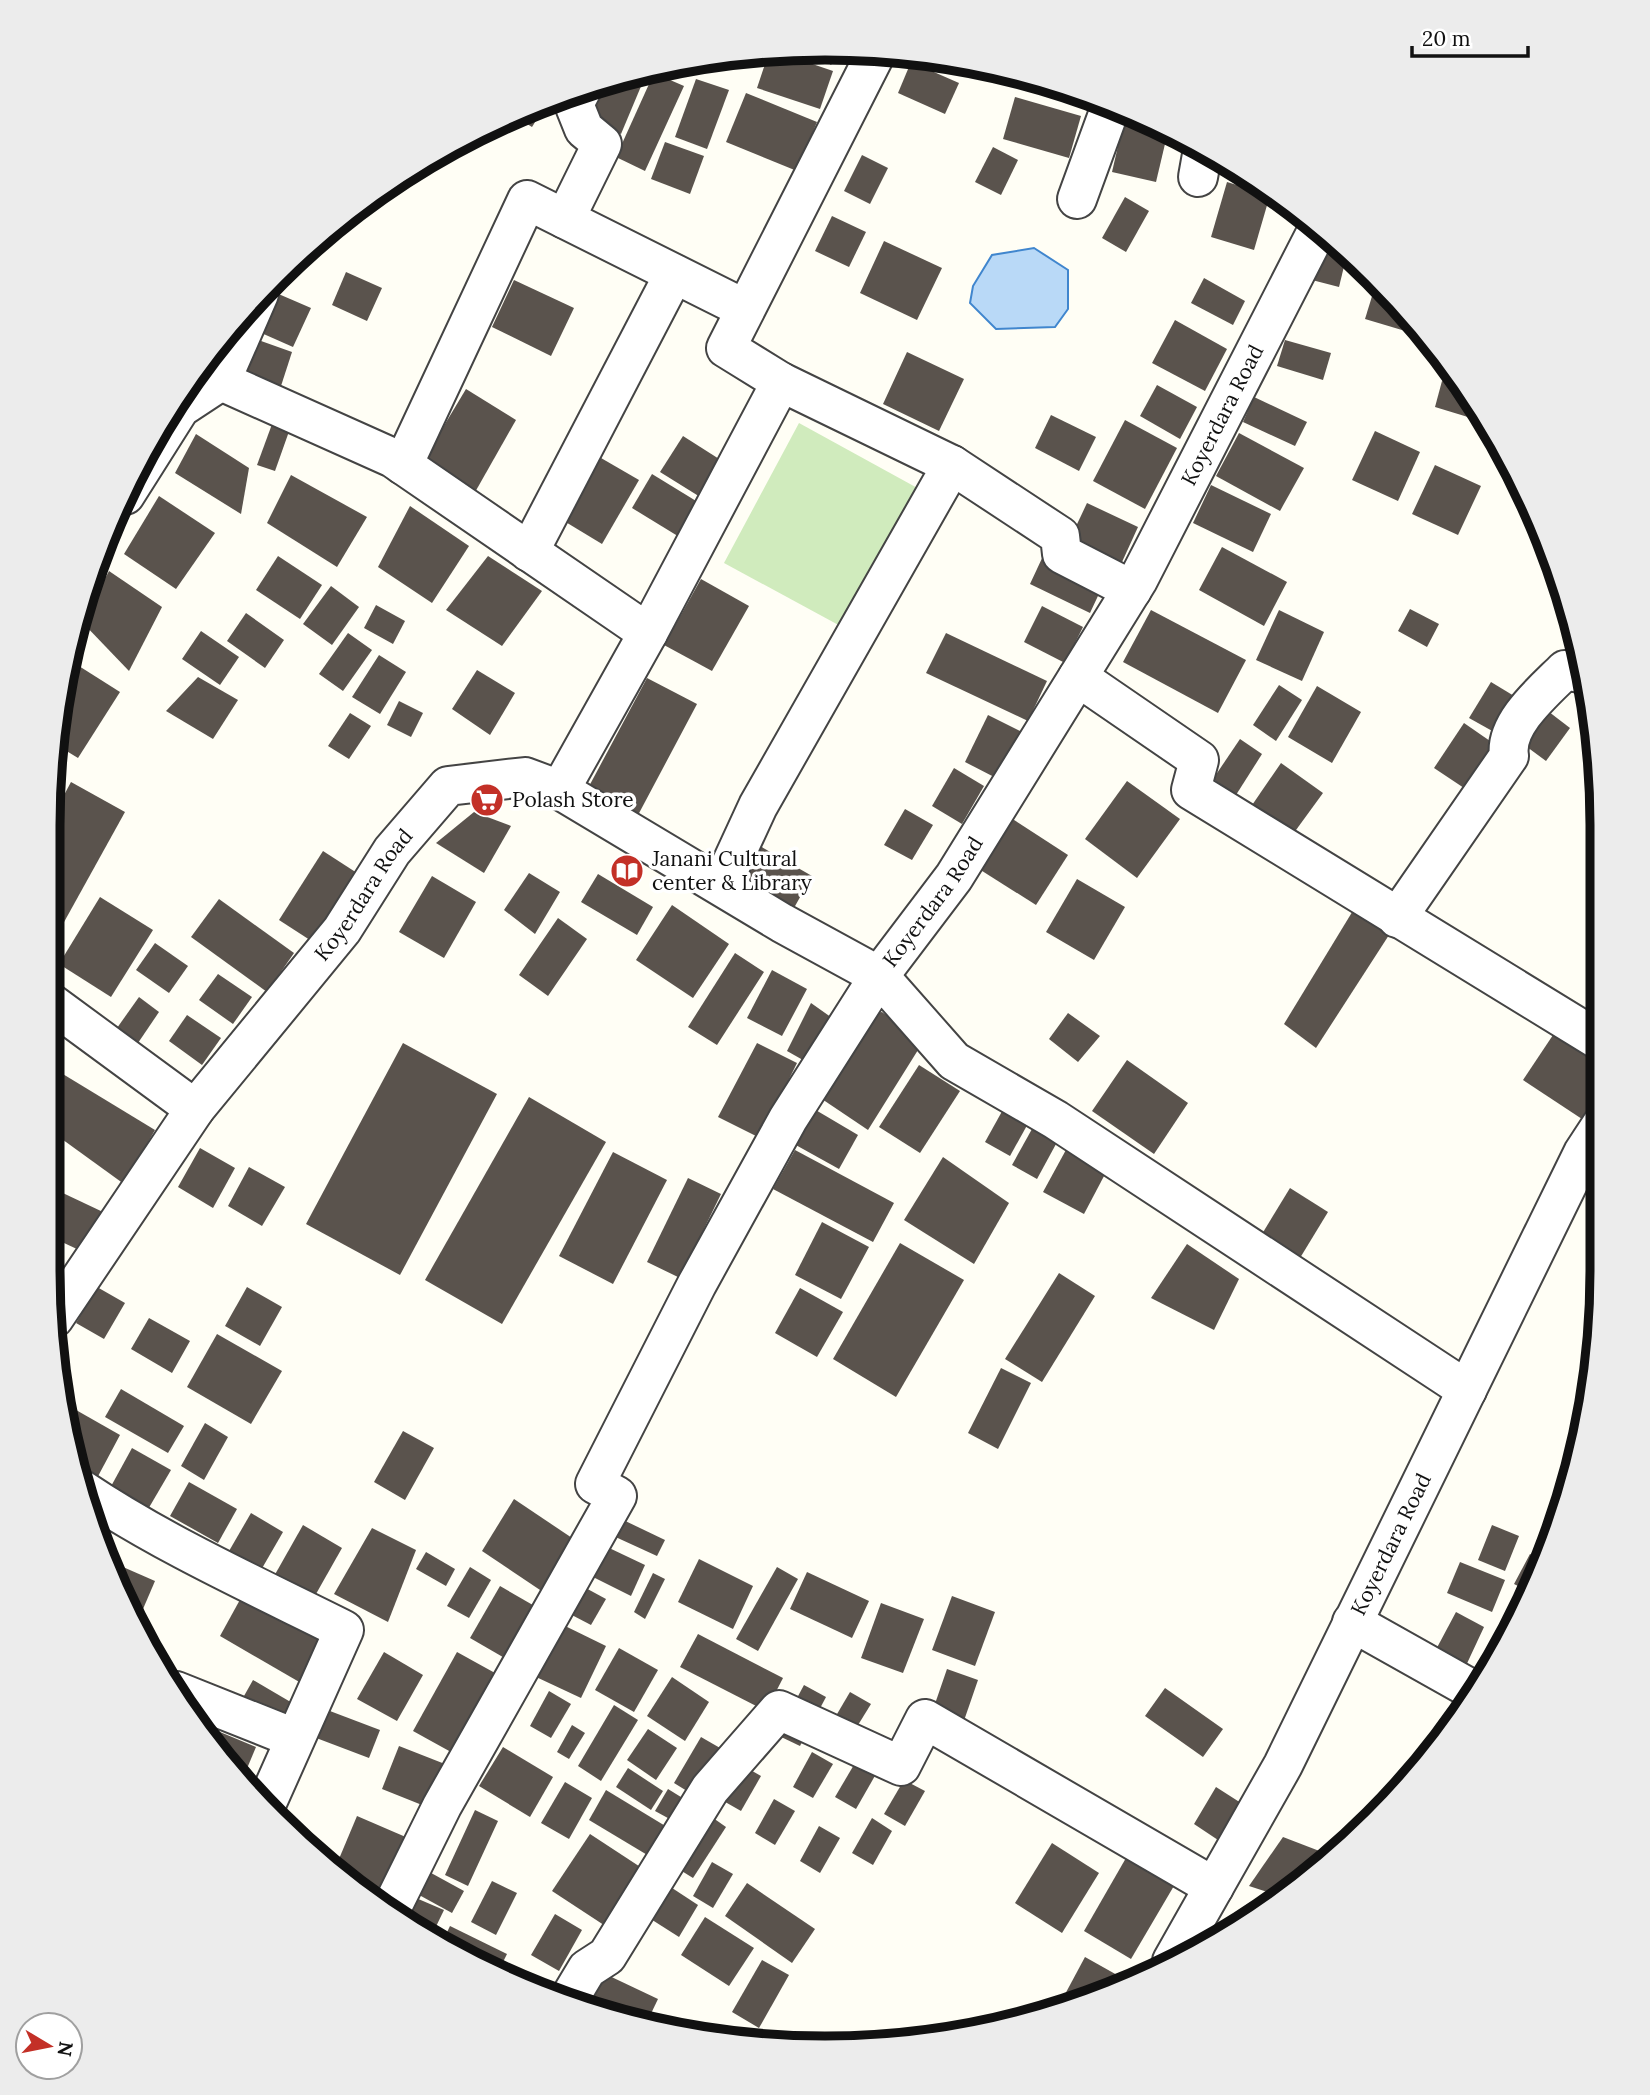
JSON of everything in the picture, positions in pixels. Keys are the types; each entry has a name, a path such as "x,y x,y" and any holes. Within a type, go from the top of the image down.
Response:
{"street":[{"path":"872,61 726,348 781,382 951,464 1060,536 1062,554 1132,590"},
{"path":"565,219 602,144 584,129 574,104 575,101"},
{"path":"1077,199 1108,114"},
{"path":"403,465 527,200 745,309"},
{"name":"Koyerdara Road","path":"61,1300 195,1109 342,930 392,851 448,786 525,777 560,790 722,884 782,923 879,976 954,877 1132,590 1315,237"},
{"path":"529,552 674,274"},
{"path":"187,404 221,381 245,326"},
{"path":"221,381 403,465 648,633"},
{"path":"560,790 648,633 781,382"},
{"path":"722,884 758,806 951,464"},
{"path":"1398,918 1509,756 1507,743 1532,703 1564,670 1575,672"},
{"path":"1078,677 1199,760 1191,790 1590,1035"},
{"path":"394,1902 442,1806 617,1496 596,1484 697,1284 788,1119 879,976 954,1061 1056,1120 1467,1390"},
{"path":"60,1010 195,1109"},
{"name":"Koyerdara Road","path":"1179,1949 1283,1765 1590,1142"},
{"path":"95,1498 230,1573 344,1630 270,1796"},
{"path":"1352,1622 1467,1686"},
{"path":"190,1697 294,1738"},
{"path":"573,1993 587,1969 607,1955 710,1789 779,1710 901,1766 925,1719 1214,1887"}],"green space":[{"path":"799,423 921,490 844,628 724,563"}],"water":[{"path":"1034,248 1068,270 1068,309 1055,327 996,329 970,303 973,286 992,255"}],"building":[{"path":"802,60 833,71 820,109 757,88 766,62"},
{"path":"910,64 919,65 959,83 945,114 898,93"},
{"path":"663,77 684,86 645,171 616,157 651,80"},
{"path":"696,79 729,90 707,149 675,137"},
{"path":"643,82 621,134 589,119 600,94"},
{"path":"746,93 817,122 797,171 726,142"},
{"path":"1015,97 1081,116 1069,158 1003,139"},
{"path":"539,115 532,127 523,122"},
{"path":"1124,121 1166,139 1156,182 1112,172"},
{"path":"665,142 704,156 690,194 651,179"},
{"path":"993,147 1018,160 1001,195 975,182"},
{"path":"862,155 888,168 870,204 844,191"},
{"path":"1227,182 1250,189 1268,202 1254,250 1211,237"},
{"path":"1125,197 1149,211 1126,252 1102,238"},
{"path":"832,216 866,232 849,267 815,251"},
{"path":"884,241 942,268 917,320 860,293"},
{"path":"1322,243 1345,263 1339,287 1312,280"},
{"path":"346,272 382,288 367,321 332,305"},
{"path":"1204,278 1245,301 1233,325 1191,303"},
{"path":"514,280 574,308 551,356 492,327"},
{"path":"276,293 311,308 293,347 250,328 257,312"},
{"path":"1373,293 1375,294 1411,333 1365,319"},
{"path":"1175,320 1227,349 1205,391 1152,363"},
{"path":"250,337 292,352 281,386 238,371"},
{"path":"1285,340 1331,353 1323,380 1277,366"},
{"path":"907,352 964,379 939,431 883,404"},
{"path":"1442,381 1449,383 1473,419 1435,407"},
{"path":"1157,385 1197,407 1180,439 1140,416"},
{"path":"466,389 516,420 474,494 421,464"},
{"path":"1254,397 1307,422 1295,446 1243,422"},
{"path":"1051,415 1096,437 1079,471 1035,448"},
{"path":"275,416 292,423 275,471 257,465"},
{"path":"1125,420 1177,448 1145,509 1093,481"},
{"path":"1375,431 1420,452 1398,501 1352,480"},
{"path":"1239,433 1304,468 1280,511 1216,476"},
{"path":"196,434 249,468 241,514 175,473"},
{"path":"683,436 727,464 705,500 660,472"},
{"path":"601,458 639,480 602,544 564,521"},
{"path":"1435,465 1481,486 1458,535 1412,514"},
{"path":"652,474 701,504 681,538 632,508"},
{"path":"291,475 367,517 337,567 267,523"},
{"path":"1211,485 1271,514 1253,552 1193,523"},
{"path":"159,496 215,533 176,589 124,554"},
{"path":"1087,503 1138,527 1122,562 1071,537"},
{"path":"410,506 469,546 432,603 378,567"},
{"path":"1222,547 1287,582 1264,626 1199,590"},
{"path":"1044,554 1104,583 1090,613 1030,584"},
{"path":"278,556 322,585 300,619 256,590"},
{"path":"488,556 542,591 502,646 446,610"},
{"path":"109,571 162,607 129,671 86,626 94,599"},
{"path":"701,579 749,606 712,671 664,645"},
{"path":"331,586 359,607 332,645 303,624"},
{"path":"376,605 405,621 393,644 364,628"},
{"path":"1042,606 1083,627 1065,663 1024,642"},
{"path":"1410,609 1439,624 1427,647 1398,631"},
{"path":"1151,610 1246,660 1218,713 1123,662"},
{"path":"1279,610 1324,632 1302,681 1256,660"},
{"path":"246,613 284,640 265,668 227,641"},
{"path":"201,631 239,657 220,685 182,659"},
{"path":"348,633 372,650 343,691 319,674"},
{"path":"946,633 1047,681 1028,721 926,673"},
{"path":"379,655 406,672 380,714 352,697"},
{"path":"77,665 120,692 78,758 64,749"},
{"path":"477,670 515,693 490,735 452,709"},
{"path":"198,677 238,700 213,739 166,711"},
{"path":"647,678 697,704 637,817 587,790"},
{"path":"1491,682 1524,702 1503,737 1469,718"},
{"path":"1279,685 1302,700 1276,741 1253,725"},
{"path":"1317,686 1361,712 1332,763 1288,737"},
{"path":"399,701 423,713 411,737 387,725"},
{"path":"1540,705 1570,728 1546,761 1516,739"},
{"path":"350,713 371,726 349,759 328,746"},
{"path":"988,715 1024,733 1000,780 965,762"},
{"path":"1464,723 1503,750 1473,794 1434,768"},
{"path":"1240,739 1262,754 1236,795 1213,779"},
{"path":"1281,763 1323,793 1288,841 1248,811"},
{"path":"954,768 984,786 962,824 932,806"},
{"path":"1127,781 1180,819 1137,878 1085,839"},
{"path":"71,782 125,812 60,929 60,825 60,802"},
{"path":"905,809 933,825 912,860 884,845"},
{"path":"474,812 511,826 484,873 436,843"},
{"path":"1011,818 1068,855 1036,905 979,869"},
{"path":"753,842 812,876 786,922 728,888"},
{"path":"323,851 357,873 313,942 279,920"},
{"path":"529,873 560,892 535,934 504,910"},
{"path":"598,874 653,907 637,935 581,902"},
{"path":"432,876 476,902 444,958 399,932"},
{"path":"1077,879 1125,907 1094,960 1046,932"},
{"path":"100,897 153,930 111,997 60,962"},
{"path":"219,899 294,953 267,992 191,937"},
{"path":"672,905 729,944 693,998 636,960"},
{"path":"1354,909 1389,935 1316,1048 1284,1024"},
{"path":"558,918 587,939 548,996 519,975"},
{"path":"155,943 188,966 169,993 136,970"},
{"path":"735,953 764,972 717,1045 688,1027"},
{"path":"772,970 807,989 782,1036 747,1018"},
{"path":"218,974 252,997 233,1024 199,1000"},
{"path":"139,997 159,1012 138,1043 117,1028"},
{"path":"811,1003 835,1020 810,1064 787,1051"},
{"path":"882,1012 923,1042 868,1130 810,1091 856,1017"},
{"path":"1068,1013 1100,1036 1078,1062 1049,1039"},
{"path":"187,1015 221,1038 202,1065 169,1041"},
{"path":"1559,1026 1590,1047 1590,1107 1582,1119 1523,1080"},
{"path":"403,1043 497,1094 400,1275 306,1224"},
{"path":"757,1043 797,1063 760,1138 718,1117"},
{"path":"1127,1060 1188,1103 1154,1154 1092,1111"},
{"path":"919,1065 960,1091 920,1153 879,1127"},
{"path":"60,1072 155,1130 124,1184 60,1138"},
{"path":"529,1097 606,1142 502,1324 425,1280"},
{"path":"1010,1097 1035,1111 1010,1156 985,1142"},
{"path":"814,1109 858,1135 839,1169 794,1144"},
{"path":"1037,1120 1062,1133 1037,1179 1012,1165"},
{"path":"1073,1137 1113,1159 1084,1214 1043,1192"},
{"path":"200,1148 235,1168 213,1208 178,1187"},
{"path":"795,1150 894,1203 873,1242 773,1189"},
{"path":"613,1152 667,1180 613,1284 559,1256"},
{"path":"943,1157 1009,1203 974,1264 904,1220"},
{"path":"249,1167 285,1187 262,1226 228,1206"},
{"path":"688,1178 721,1194 680,1278 647,1262"},
{"path":"1290,1188 1328,1212 1300,1258 1262,1234"},
{"path":"60,1192 103,1212 79,1250 60,1241"},
{"path":"822,1222 869,1247 841,1299 795,1275"},
{"path":"900,1243 964,1280 896,1397 833,1359"},
{"path":"1187,1244 1239,1279 1214,1330 1151,1298"},
{"path":"1059,1273 1095,1296 1042,1382 1005,1359"},
{"path":"97,1287 125,1303 104,1339 76,1323"},
{"path":"247,1287 282,1307 260,1346 225,1326"},
{"path":"800,1288 843,1312 817,1357 775,1333"},
{"path":"149,1318 190,1341 172,1373 131,1349"},
{"path":"217,1334 282,1371 251,1424 187,1387"},
{"path":"1001,1368 1031,1383 998,1449 968,1433"},
{"path":"121,1389 184,1426 168,1453 105,1417"},
{"path":"72,1408 120,1435 96,1480 88,1476"},
{"path":"205,1423 228,1437 204,1480 181,1466"},
{"path":"403,1431 434,1448 405,1500 374,1482"},
{"path":"132,1448 171,1470 147,1511 109,1490"},
{"path":"189,1482 237,1509 218,1543 170,1516"},
{"path":"514,1499 581,1544 546,1594 482,1551"},
{"path":"251,1513 283,1532 257,1577 225,1558"},
{"path":"617,1517 665,1540 657,1556 609,1534"},
{"path":"303,1525 342,1548 312,1601 273,1578"},
{"path":"1492,1525 1519,1536 1505,1571 1478,1560"},
{"path":"372,1528 416,1550 388,1622 334,1594"},
{"path":"605,1546 645,1565 631,1596 591,1576"},
{"path":"426,1552 455,1569 446,1586 416,1569"},
{"path":"1530,1554 1535,1556 1521,1588 1514,1584"},
{"path":"699,1559 753,1586 733,1629 678,1602"},
{"path":"1460,1562 1505,1580 1492,1612 1447,1593"},
{"path":"123,1567 155,1581 141,1614 138,1609 121,1571"},
{"path":"470,1567 491,1580 469,1618 447,1606"},
{"path":"777,1567 798,1579 758,1651 736,1639"},
{"path":"807,1572 869,1601 852,1638 790,1609"},
{"path":"653,1573 665,1579 645,1619 634,1612"},
{"path":"500,1586 538,1608 508,1660 470,1638"},
{"path":"582,1586 606,1599 591,1625 568,1613"},
{"path":"247,1587 329,1634 301,1683 220,1636"},
{"path":"1518,1594 1504,1623 1518,1594"},
{"path":"952,1596 995,1612 975,1666 932,1650"},
{"path":"881,1603 924,1619 903,1673 861,1658"},
{"path":"1456,1612 1484,1627 1463,1672 1432,1657"},
{"path":"559,1623 606,1646 581,1698 534,1676"},
{"path":"698,1634 783,1678 766,1711 680,1667"},
{"path":"619,1648 658,1670 634,1712 595,1690"},
{"path":"384,1652 423,1675 397,1721 357,1699"},
{"path":"457,1652 504,1678 460,1757 413,1731"},
{"path":"947,1669 978,1680 958,1738 927,1727"},
{"path":"672,1677 709,1702 685,1741 647,1716"},
{"path":"253,1680 294,1704 271,1745 230,1721"},
{"path":"804,1685 826,1697 800,1746 777,1735"},
{"path":"1165,1688 1223,1729 1203,1757 1145,1716"},
{"path":"549,1691 571,1704 551,1738 530,1726"},
{"path":"850,1692 871,1704 850,1738 830,1726"},
{"path":"614,1705 638,1720 601,1781 578,1766"},
{"path":"322,1708 380,1730 369,1758 311,1736"},
{"path":"572,1725 585,1733 569,1759 557,1752"},
{"path":"213,1729 256,1747 246,1771"},
{"path":"648,1729 677,1748 656,1780 627,1760"},
{"path":"701,1737 727,1752 700,1799 674,1783"},
{"path":"399,1746 450,1766 432,1809 382,1789"},
{"path":"503,1747 553,1777 530,1817 479,1786"},
{"path":"812,1752 833,1764 813,1798 793,1787"},
{"path":"855,1763 876,1774 856,1809 835,1797"},
{"path":"740,1764 761,1776 741,1811 720,1799"},
{"path":"628,1768 663,1791 651,1810 616,1787"},
{"path":"904,1780 925,1791 905,1826 884,1814"},
{"path":"565,1782 592,1798 569,1839 541,1823"},
{"path":"1216,1787 1241,1803 1218,1840 1194,1824"},
{"path":"668,1789 689,1802 677,1823 655,1811"},
{"path":"606,1790 667,1827 649,1856 589,1820"},
{"path":"774,1799 795,1811 775,1845 755,1833"},
{"path":"475,1810 498,1821 468,1886 445,1875"},
{"path":"706,1813 726,1827 693,1878 672,1865"},
{"path":"357,1816 408,1838 383,1894 338,1861"},
{"path":"872,1818 892,1831 873,1865 852,1853"},
{"path":"819,1826 840,1838 820,1873 800,1861"},
{"path":"590,1834 651,1874 613,1931 552,1891"},
{"path":"1283,1837 1322,1852 1269,1892 1249,1886"},
{"path":"1052,1843 1099,1873 1062,1933 1015,1903"},
{"path":"1130,1851 1178,1879 1131,1959 1084,1931"},
{"path":"712,1862 733,1874 713,1908 693,1896"},
{"path":"422,1868 464,1891 452,1913 410,1890"},
{"path":"492,1881 517,1893 496,1935 471,1922"},
{"path":"747,1883 815,1929 792,1963 725,1916"},
{"path":"666,1884 698,1905 679,1937 646,1916"},
{"path":"409,1895 444,1910 435,1929 403,1908"},
{"path":"555,1914 582,1930 559,1971 531,1955"},
{"path":"705,1917 754,1948 729,1986 681,1955"},
{"path":"450,1926 507,1954 502,1964 446,1935"},
{"path":"1085,1957 1119,1976 1071,1995 1063,1997"},
{"path":"762,1960 789,1975 759,2028 732,2012"},
{"path":"601,1972 658,1999 650,2015 589,1998"}],"place":[{"name":"Polash Store","path":"487,800"},
{"name":"Janani Cultural center & Library","path":"627,871"}]}
